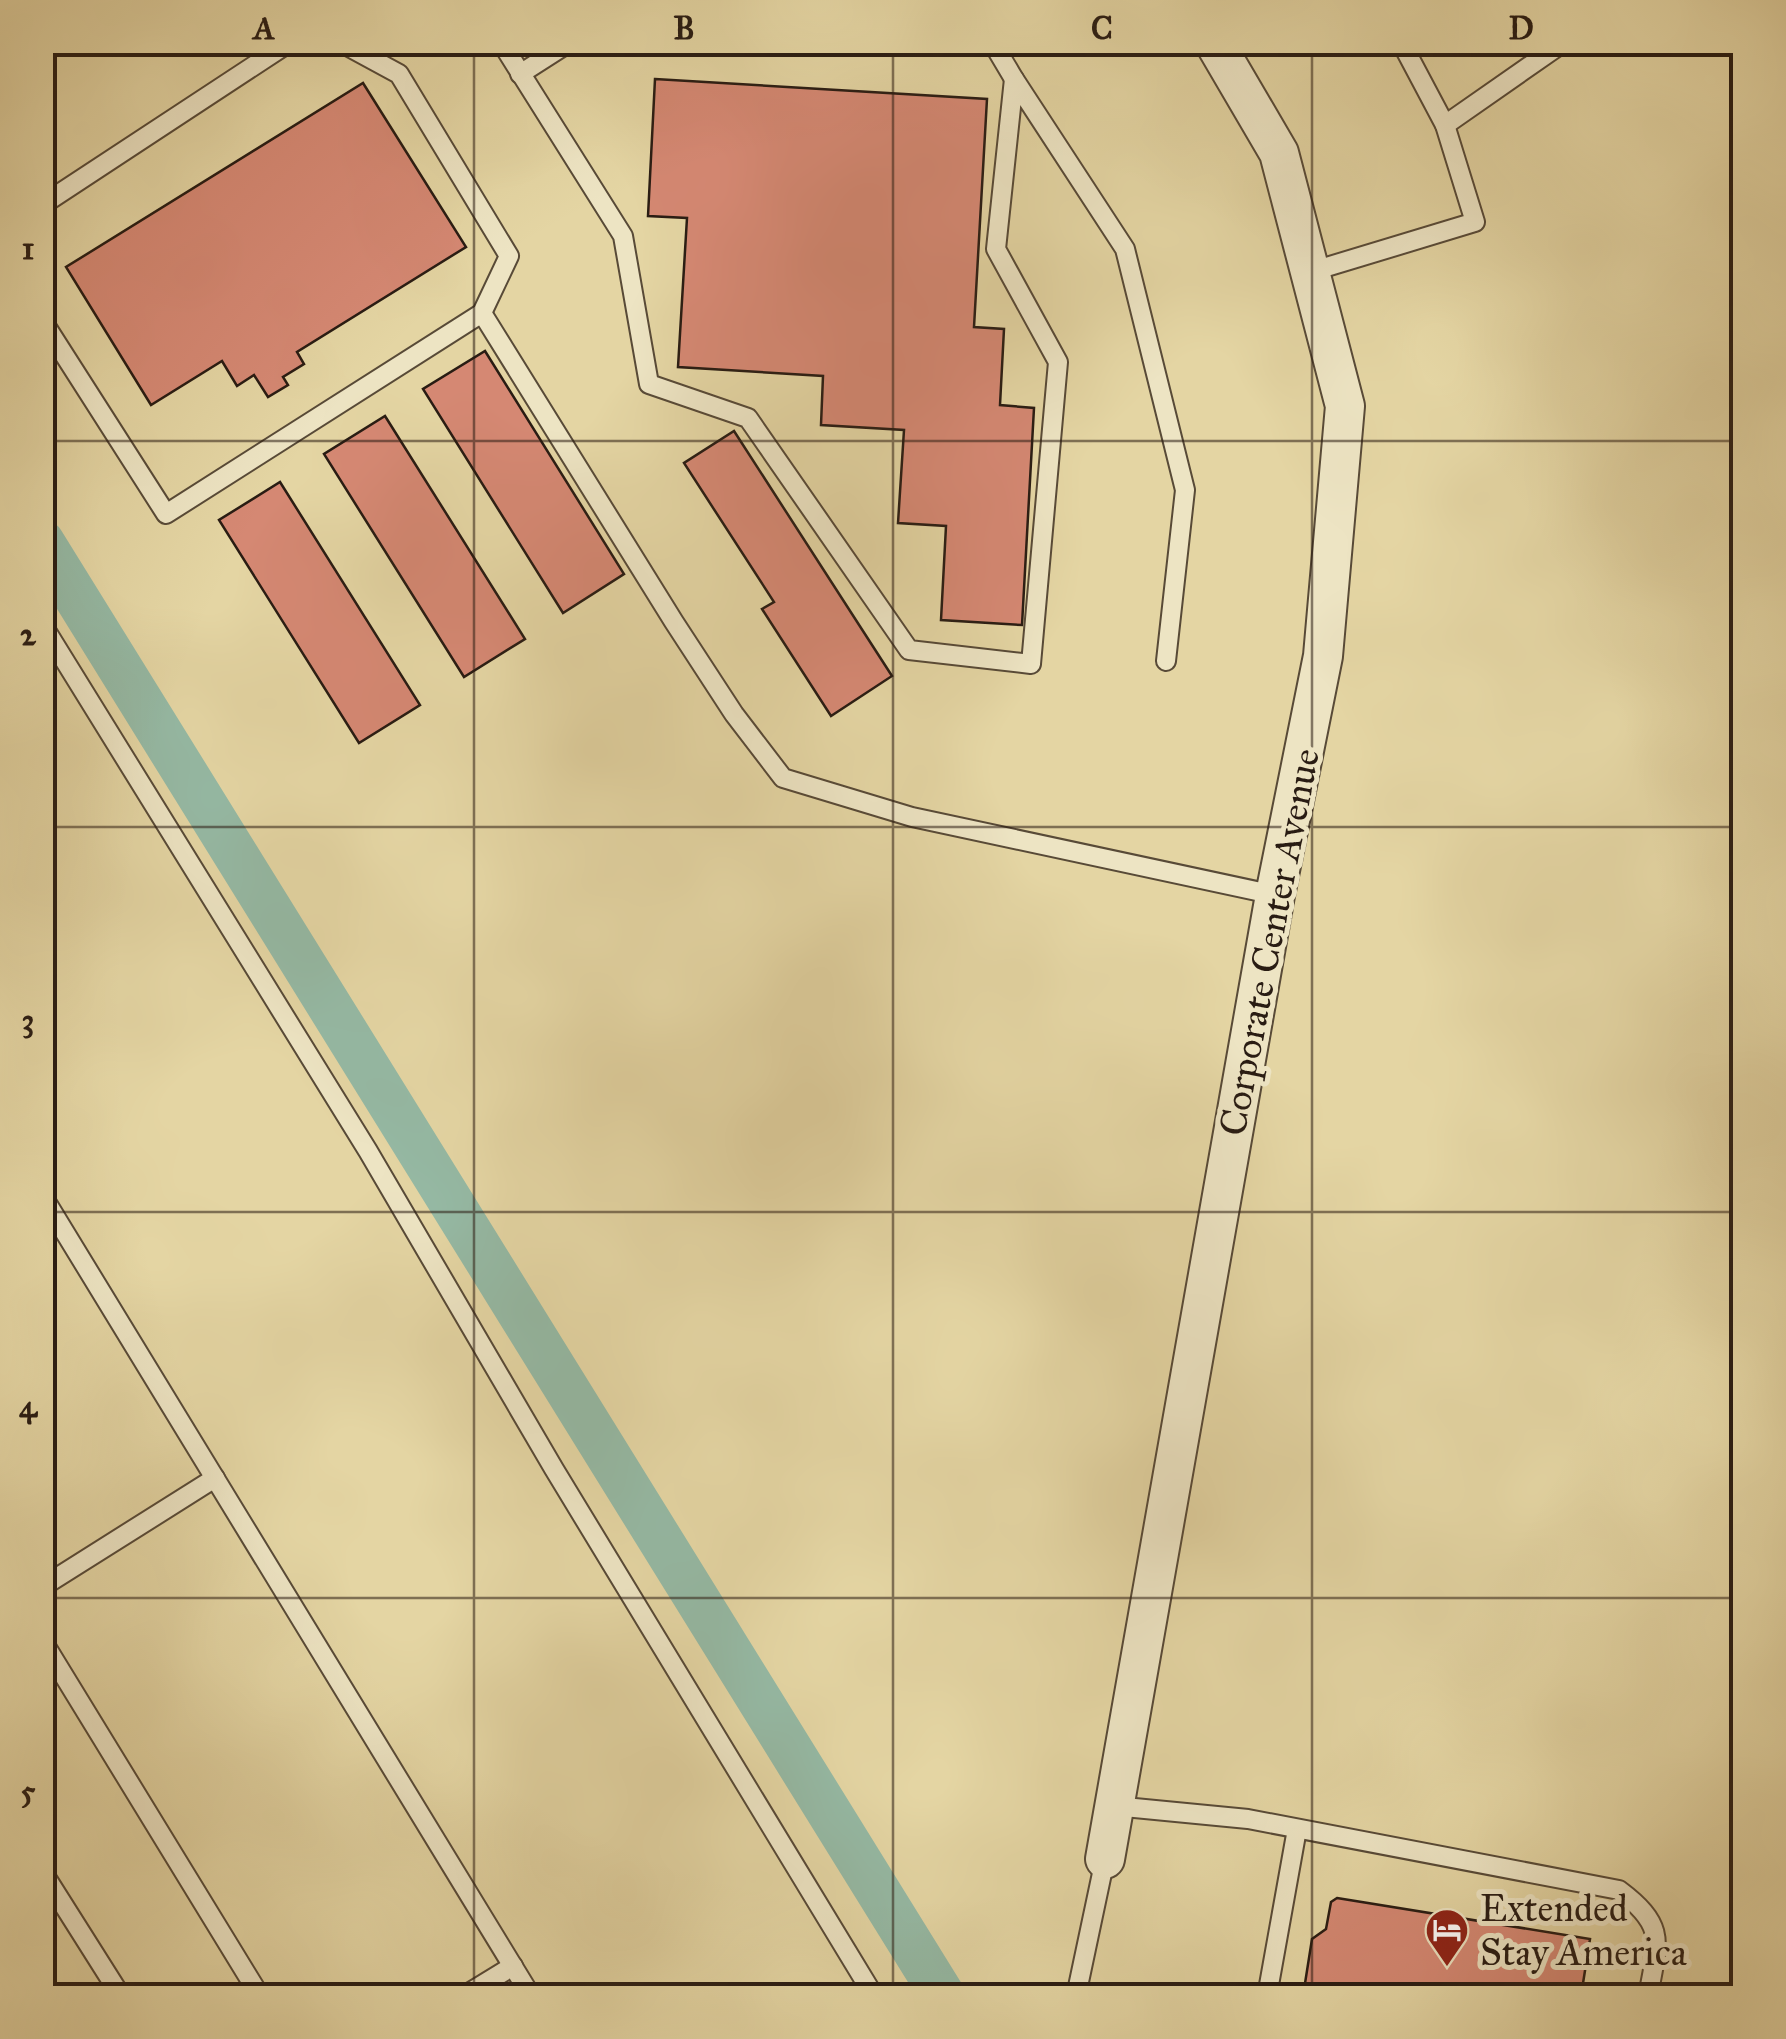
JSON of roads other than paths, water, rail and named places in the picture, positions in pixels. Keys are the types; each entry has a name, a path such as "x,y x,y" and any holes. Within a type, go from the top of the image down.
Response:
{"street":[{"name":"Corporate Center Avenue","path":"1105,1859 1276,895 1323,656 1345,406 1278,153 1214,42"}],"lane":[{"path":"42,205 290,42"},
{"path":"42,320 166,514 482,313 509,256 399,74 340,42"},
{"path":"501,42 623,236 650,384 748,418 909,650 1030,664 1058,362 996,248 1014,79"},
{"path":"520,74 570,42"},
{"path":"992,42 1124,249 1185,490 1166,660"},
{"path":"1310,272 1475,222 1445,125 1401,42"},
{"path":"1445,125 1564,42"},
{"path":"482,313 694,653 783,778 912,817 1276,895"},
{"path":"42,624 368,1151 554,1470 874,1996"},
{"path":"42,1195 532,1996"},
{"path":"42,1587 215,1478"},
{"path":"42,1640 260,1996"},
{"path":"1114,1806 1297,1829 1618,1890 1649,1912 1658,1938 1648,1996"},
{"path":"1266,1996 1297,1829"},
{"path":"1076,1996 1105,1859"},
{"path":"42,1870 121,1996"},
{"path":"464,1996 513,1966"}],"waterway":[{"path":"42,542 943,1996"}],"place":[{"name":"Extended Stay America","path":"1447,1968"}]}
